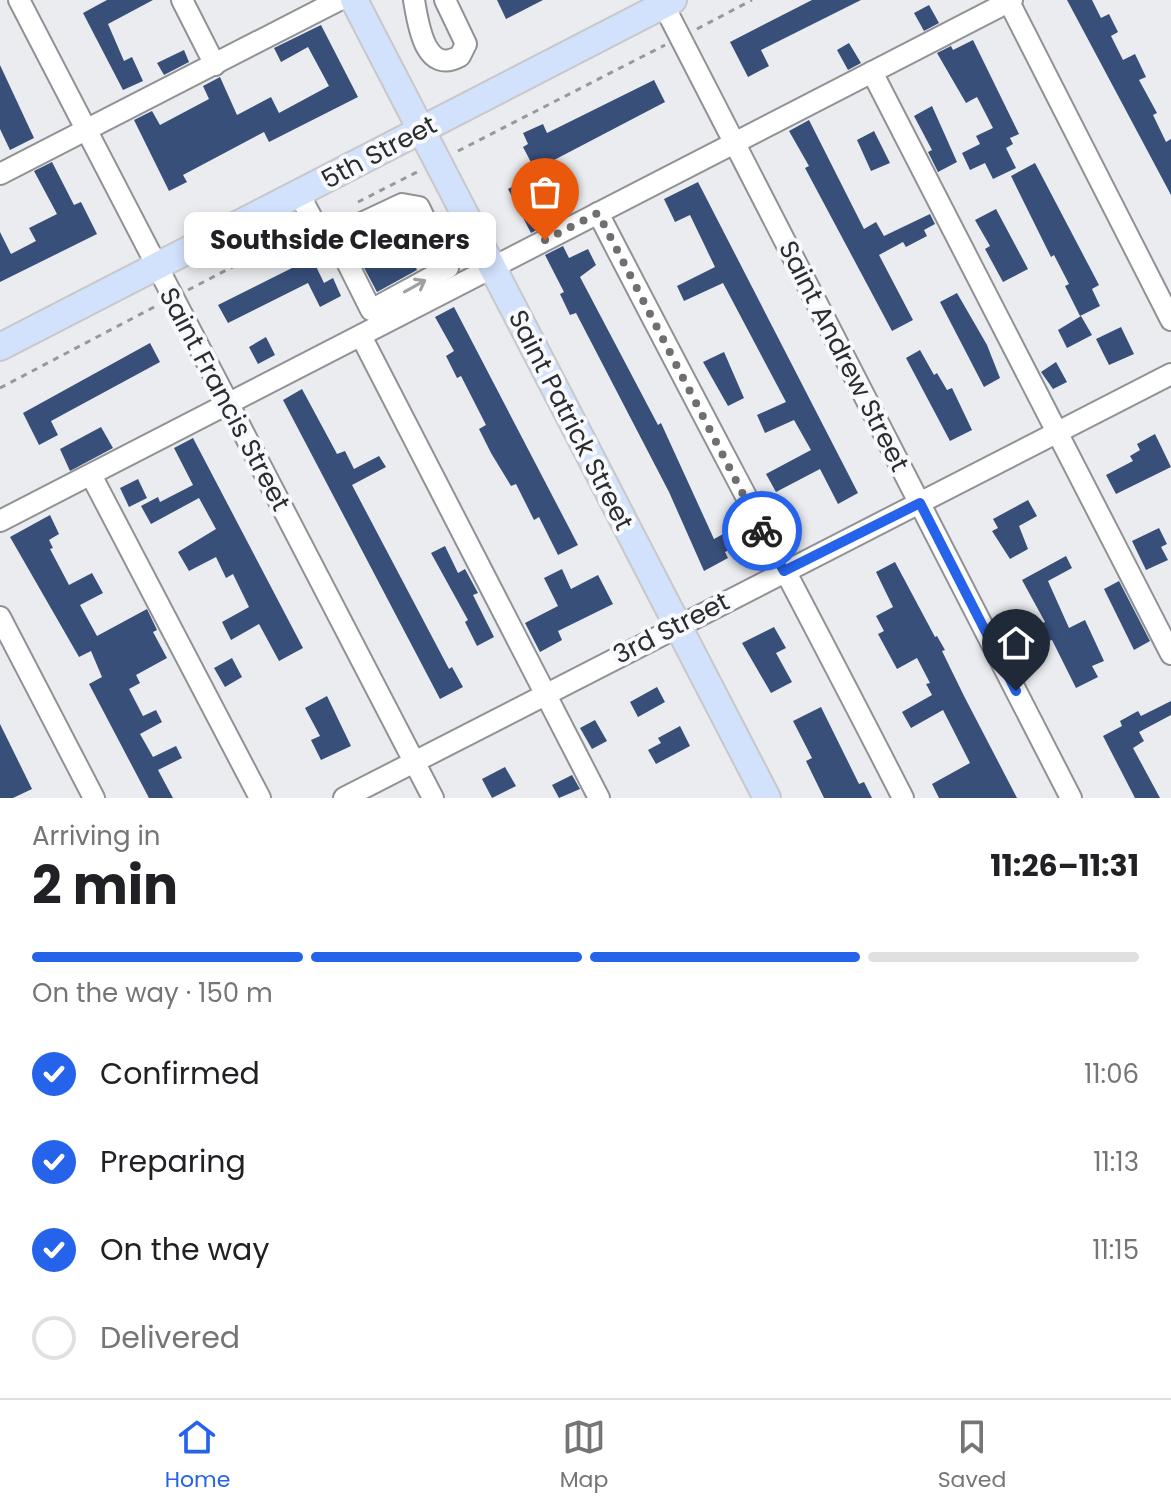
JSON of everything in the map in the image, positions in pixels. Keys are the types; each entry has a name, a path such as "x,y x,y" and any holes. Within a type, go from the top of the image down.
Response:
{"main road":[{"name":"Saint Patrick Street","path":"354,0 767,798"},
{"name":"5th Street","path":"0,347 666,2"}],"street":[{"name":"Saint Francis Street","path":"19,0 433,798"},
{"path":"182,0 215,65"},
{"path":"0,174 339,0"},
{"path":"414,0 426,45 435,59 443,61 460,56 466,44 445,0"},
{"path":"0,521 1010,1 1171,320"},
{"name":"Saint Andrew Street","path":"666,2 680,37 1071,798"},
{"path":"872,72 1171,654"},
{"path":"299,194 315,224 334,236 371,310 448,268 419,207 413,204 402,204 334,236"},
{"path":"598,213 784,571 802,597 903,798"},
{"path":"442,256 477,238"},
{"path":"361,336 599,798"},
{"name":"3rd Street","path":"344,798 1171,374"},
{"path":"91,475 260,798"},
{"path":"0,617 94,798"}],"path":[{"path":"356,203 752,0"},
{"path":"0,388 315,224"}],"building":[{"path":"107,0 153,0 108,24 124,61 132,57 143,81 123,90 83,13"},
{"path":"497,0 543,0 506,19"},
{"path":"812,0 861,0 761,50 769,66 748,77 730,42"},
{"path":"1067,0 1092,0 1101,18 1109,14 1118,32 1111,36 1123,60 1135,54 1146,77 1139,80 1157,113 1153,115 1166,142 1171,139 1171,195"},
{"path":"929,5 939,23 924,31 914,13"},
{"path":"321,25 358,97 269,142 264,132 183,175 187,182 169,191 134,120 152,111 160,125 209,99 203,86 220,77 237,115 271,97 279,113 329,86 308,47 281,62 274,48"},
{"path":"973,40 1019,134 1010,138 1013,144 1006,148 1016,168 993,179 985,163 970,170 962,153 980,144 976,136 993,128 977,97 966,103 937,53 951,46 953,50"},
{"path":"849,43 861,63 848,70 837,50"},
{"path":"184,50 189,62 164,75 157,63"},
{"path":"0,65 34,138 10,150 0,129"},
{"path":"654,80 665,102 535,170 523,147 528,144 523,133 543,124 547,133"},
{"path":"932,106 957,162 938,172 928,152 932,150 914,116"},
{"path":"809,120 864,229 876,222 884,236 930,214 935,224 924,230 927,236 906,247 903,242 879,255 913,320 892,331 805,168 809,166 789,131"},
{"path":"874,131 890,163 871,171 857,140"},
{"path":"52,162 74,205 81,202 97,234 0,282 0,232 11,254 36,241 29,228 57,214 34,171"},
{"path":"1035,163 1099,285 1092,289 1100,306 1080,316 1065,286 1069,284 1054,255 1051,257 1011,176"},
{"path":"532,177 554,221 531,233 508,189"},
{"path":"698,182 858,493 838,504 820,469 776,492 766,474 811,450 794,420 765,433 757,415 786,402 723,283 684,301 677,286 715,267 690,215 675,222 664,199"},
{"path":"996,209 1028,269 1003,282 985,249 990,246 975,220"},
{"path":"403,239 417,270 377,292 361,262"},
{"path":"563,246 569,258 588,249 596,265 580,277 658,425 661,423 714,539 745,522 754,539 725,552 728,558 704,571 669,492 576,313 570,315 560,294 564,292 545,255"},
{"path":"312,258 324,283 333,278 341,296 320,307 308,283 228,323 218,305"},
{"path":"957,293 987,345 1000,378 984,387 940,302"},
{"path":"454,307 578,545 558,555 539,517 534,520 516,484 511,486 491,453 479,429 486,425 461,376 457,378 446,356 454,351 435,317"},
{"path":"1081,316 1092,335 1067,348 1058,330"},
{"path":"1121,327 1134,354 1109,365 1096,339"},
{"path":"266,337 275,355 258,364 249,347"},
{"path":"150,343 160,362 51,421 58,435 39,445 23,413"},
{"path":"920,350 934,375 937,373 947,390 952,388 972,430 950,441 906,358"},
{"path":"724,352 744,398 728,406 703,362"},
{"path":"1056,362 1067,382 1053,389 1041,372"},
{"path":"302,389 337,454 345,451 354,469 379,456 386,467 352,485 449,669 452,667 463,687 440,699 283,400"},
{"path":"101,427 113,448 70,471 60,449"},
{"path":"1155,434 1171,467 1116,494 1106,475 1133,461 1130,456 1140,450 1137,444"},
{"path":"193,438 303,648 279,661 259,624 231,640 222,622 249,607 233,574 226,578 216,557 189,571 178,552 216,529 199,498 151,524 141,506 158,497 160,502 193,485 174,448"},
{"path":"138,479 147,498 129,507 120,488"},
{"path":"1028,500 1037,516 1019,526 1028,549 1010,559 992,531 998,528 993,519"},
{"path":"50,515 59,534 49,540 53,548 50,549 69,585 92,573 103,593 80,605 97,636 147,609 157,630 153,632 167,658 136,675 140,683 129,689 143,716 156,710 162,722 140,734 153,757 176,746 182,758 158,770 173,798 149,798 89,684 102,677 91,651 79,657 10,537"},
{"path":"1159,528 1167,544 1161,547 1168,560 1146,570 1132,541"},
{"path":"445,546 458,573 465,569 478,593 473,595 494,637 477,646 465,622 468,620 431,553"},
{"path":"1066,556 1072,568 1048,581 1069,628 1085,620 1104,661 1092,666 1098,677 1076,688 1052,640 1048,641 1040,624 1045,622 1022,580"},
{"path":"895,562 945,650 942,651 1017,798 939,798 932,784 970,763 943,710 911,728 902,712 932,695 926,684 930,683 917,658 897,669 878,634 884,631 876,616 893,607 876,572"},
{"path":"562,569 571,589 598,575 613,604 558,631 562,640 540,652 525,623 558,606 544,578"},
{"path":"1119,581 1150,641 1134,650 1104,589"},
{"path":"774,627 786,648 776,653 792,682 771,693 742,643"},
{"path":"232,658 242,677 225,687 214,668"},
{"path":"657,687 665,702 638,717 630,702"},
{"path":"327,696 351,746 321,760 311,740 320,736 305,708"},
{"path":"1171,701 1171,715 1139,732 1144,741 1133,748 1160,798 1135,798 1103,736 1122,726 1120,721 1138,711 1141,716"},
{"path":"821,707 859,784 864,782 872,798 824,798 806,761 812,758 793,721"},
{"path":"595,720 607,741 592,749 580,728"},
{"path":"0,724 32,789 13,798 0,798"},
{"path":"680,726 690,746 656,764 648,750 661,743 658,738"},
{"path":"505,767 516,786 492,798 482,779"},
{"path":"572,775 580,789 559,798 552,785"}],"way so far":[{"path":"545,240 598,213 762,531"}],"place":[{"name":"Southside Cleaners","path":"545,240"}],"route":[{"path":"762,531 784,571 920,503 1016,691"}]}
